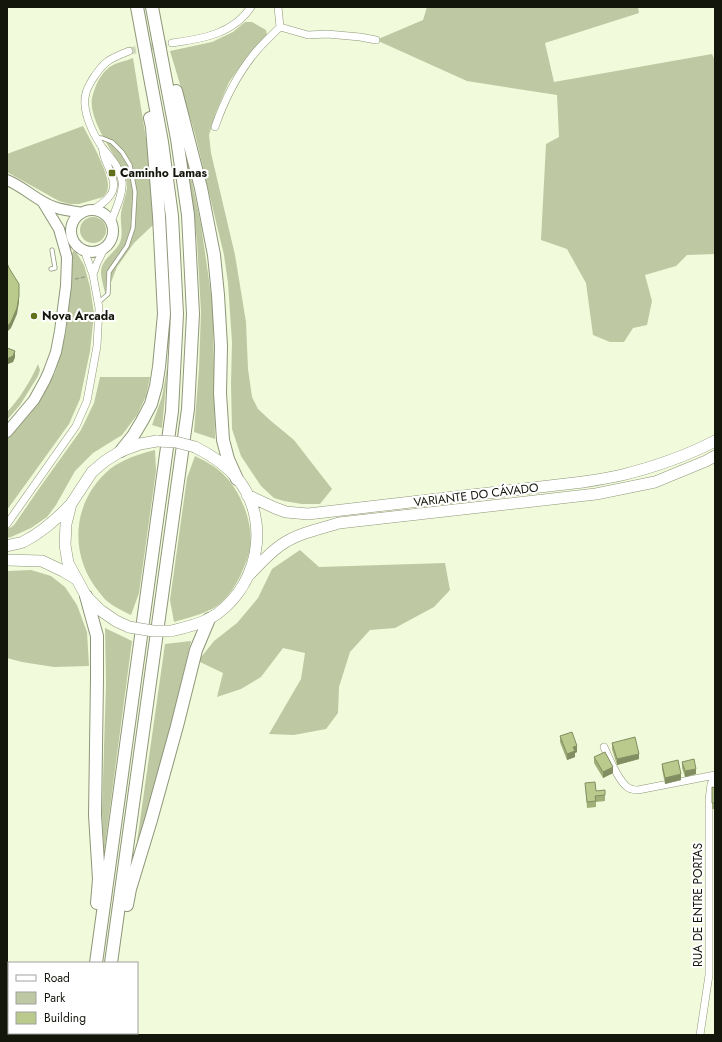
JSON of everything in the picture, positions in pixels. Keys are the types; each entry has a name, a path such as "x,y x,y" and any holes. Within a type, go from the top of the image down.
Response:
{"highway":[{"path":"96,962 172,411 177,314 172,216 162,142 136,7"},
{"path":"111,962 188,409 193,314 188,215 176,132 152,7"},
{"path":"121,451 142,422 151,404 160,367 164,314 159,216 152,132 143,80 147,60"},
{"path":"163,62 174,85 200,188 214,255 221,346 220,393 224,440 228,459 237,479"},
{"path":"86,596 97,636 95,815 99,879 96,921 90,962"},
{"path":"118,962 130,889 173,741 196,650 210,619"}],"main road":[{"path":"7,546 22,542 39,532 61,515 71,504 92,472 105,461 121,451 140,444 157,441 176,442 195,447 221,462 237,479 247,494 254,513 257,538 256,551 249,575 239,592 226,607 210,619 191,627 171,631 153,632 129,627 100,610 86,596 68,563 66,524 71,504"},
{"name":"VARIANTE DO CÁVADO","path":"247,494 286,512 308,514 583,482 621,475 660,464 715,441"},
{"name":"VARIANTE DO CÁVADO","path":"249,575 281,544 314,530 339,523 596,494 655,482 715,456"},
{"path":"7,560 42,561 63,571 77,580"}],"street":[{"path":"172,43 213,35 230,28 246,15 251,7"},
{"path":"215,127 219,114 234,84 255,53 280,27 278,7"},
{"path":"280,27 308,35 327,34 376,40"},
{"path":"111,222 121,194 122,182 118,169 102,147 88,122 85,107 85,95 99,68 111,58 129,51"},
{"path":"93,210 107,216 113,229 113,236 110,243 98,251 84,250 78,246 72,236 72,230 76,217 82,213 93,210 109,198 113,190 114,183 112,173 104,157 102,147"},
{"path":"7,180 55,207 82,213"},
{"path":"7,432 34,400 50,372 60,331 66,286 67,257 59,229 42,201"},
{"path":"55,207 67,219 72,230"},
{"path":"67,257 73,247 74,241"},
{"path":"93,275 105,247"},
{"path":"7,524 76,426 87,401 97,346 99,308 93,275 84,250"},
{"path":"604,747 615,770 626,786 630,789 638,790 715,775"},
{"name":"RUA DE ENTRE PORTAS","path":"700,1035 709,976 712,884 709,800 711,784 715,775"}],"lane":[{"path":"97,138 102,138 112,142 122,152 130,165 135,192 133,228 127,246 109,272 108,294 98,303"},
{"path":"51,269 55,268 52,250"}],"green space":[{"path":"427,7 638,7 639,13 545,43 554,82 712,54 715,61 715,254 687,255 676,266 645,275 652,301 647,325 633,328 624,342 610,342 593,335 586,283 567,249 541,240 546,144 559,137 557,95 467,81 376,40 423,20"},
{"path":"245,22 252,22 266,30 267,35 251,52 229,82 216,112 209,135 211,153 235,255 246,322 248,369 252,397 258,409 294,440 332,489 320,504 302,504 274,498 261,486 241,456 232,429 232,342 228,283 224,255 195,134 170,51 212,42 233,32"},
{"path":"133,58 148,151 153,225 134,243 117,267 106,295 101,272 104,263 120,243 122,233 121,214 127,183 122,170 102,135 95,119 92,98 97,84 105,71 113,65"},
{"path":"83,126 108,180 107,192 103,197 79,204 70,204 59,201 7,172 7,154"},
{"path":"186,153 201,225 213,308 215,439 194,432 199,369 201,312 197,241"},
{"path":"93,217 102,221 106,230 102,239 93,243 84,239 80,230 84,221"},
{"path":"73,251 76,252 84,265 90,287 94,314 90,351 80,399 69,424 7,510 7,438 14,432 39,402 55,373 66,332 70,297 70,260"},
{"path":"168,363 162,428 152,425 162,397"},
{"path":"38,364 40,370 38,376 20,405 7,420 7,412 24,390"},
{"path":"100,377 150,377 146,396 137,415 122,435 93,453 75,471 56,505 47,517 31,528 7,538 7,527 10,528 14,525 81,430 94,403"},
{"path":"155,450 156,471 139,593 131,615 106,600 89,577 82,561 79,545 79,528 82,512 88,496 97,482 110,469 120,462"},
{"path":"195,456 220,471 241,499 245,508 250,529 250,549 239,579 229,594 217,606 174,622 170,600 187,478"},
{"path":"300,550 319,567 445,563 450,590 434,607 395,628 370,630 350,652 339,687 338,713 326,729 294,735 269,734 301,679 305,653 283,648 261,677 241,689 217,697 223,673 198,661 214,641 237,623 258,598 272,569"},
{"path":"31,570 51,576 65,587 77,605 87,632 89,666 54,667 7,658 7,571"},
{"path":"105,628 132,641 104,853 102,812 106,683"},
{"path":"191,641 168,737 135,856 165,644"}],"building":[{"path":"7,263 19,284 19,296 17,308 11,322 7,327"},
{"path":"7,348 15,351 13,356 7,359"},
{"path":"572,732 577,746 573,747 575,751 567,754 560,736"},
{"path":"635,737 639,754 617,759 612,743"},
{"path":"605,752 613,767 603,772 594,757"},
{"path":"694,759 696,769 685,771 682,762"},
{"path":"678,760 681,774 665,778 662,764"},
{"path":"595,782 596,791 605,790 605,795 595,796 596,801 587,802 585,783"},
{"path":"712,787 715,788 715,803 712,803"}],"tunnel":[{"path":"129,51 172,43"}],"place":[{"name":"Caminho Lamas","path":"112,173"},
{"name":"Nova Arcada","path":"34,316"}]}
